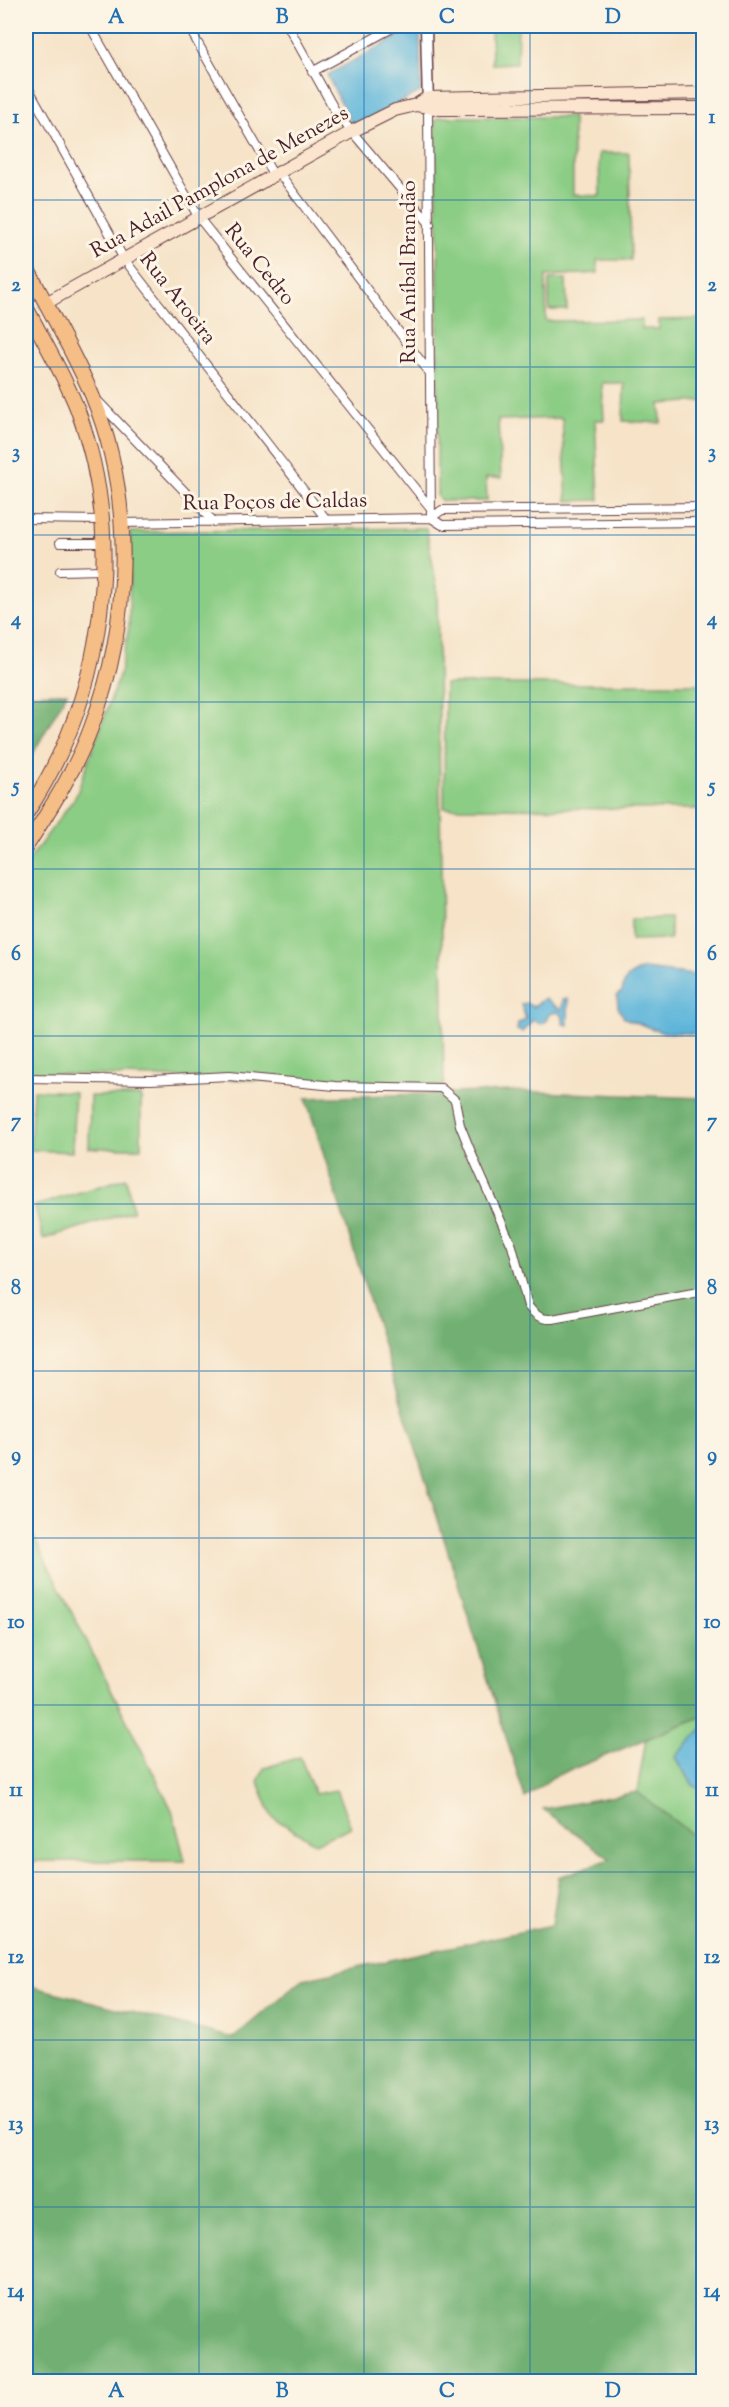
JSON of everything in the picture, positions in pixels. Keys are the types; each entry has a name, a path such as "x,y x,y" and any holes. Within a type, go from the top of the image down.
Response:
{"main road":[{"name":"Rua Adail Pamplona de Menezes","path":"46,303 394,110 424,104 549,95 704,93"},
{"path":"669,94 670,108"},
{"path":"530,109 547,104 549,95"},
{"path":"565,108 568,99 579,99 583,95"},
{"name":"Rua Adail Pamplona de Menezes","path":"424,104 530,109 704,108"},
{"path":"26,266 92,396 112,463 120,523 122,563 117,631 102,696 91,729 63,789 26,847"},
{"path":"26,307 77,410 94,464 103,543 100,611 87,684 78,714 58,759 26,814"},
{"path":"100,611 110,616 119,613"},
{"path":"97,627 107,624 117,631"}],"street":[{"name":"Rua Cedro","path":"90,26 199,218 429,506"},
{"path":"188,26 277,175 430,373"},
{"path":"288,26 337,114 430,224"},
{"name":"Rua Aníbal Brandão","path":"426,26 424,104 430,224 429,506 431,518"},
{"path":"312,72 391,27"},
{"name":"Rua Aroeira","path":"26,84 124,259 326,519"},
{"path":"92,396 214,522"},
{"name":"Rua Poços de Caldas","path":"431,518 442,510 704,507"},
{"name":"Rua Poços de Caldas","path":"120,523 431,518 442,525 704,522"},
{"path":"26,519 102,520"},
{"path":"60,543 103,543"},
{"path":"60,571 103,570"},
{"path":"26,1078 151,1080 229,1076 335,1086 441,1088 455,1100 460,1125 512,1246 525,1294 533,1313 547,1320 704,1291"}],"green space":[{"path":"491,26 518,26 517,63 492,64"},
{"path":"440,117 573,117 573,195 600,196 599,153 629,153 631,260 597,260 598,273 546,276 546,321 642,320 642,329 659,329 659,320 703,319 703,401 660,404 661,423 623,421 624,383 602,383 604,420 595,420 599,500 567,501 562,418 498,420 501,478 486,478 487,501 442,501 437,496 438,240 435,120"},
{"path":"549,279 566,279 567,310 549,310"},
{"path":"426,528 437,587 444,1086 26,1073 26,864 76,796 120,673 129,627 130,532"},
{"path":"445,684 703,684 703,809 444,808"},
{"path":"67,693 26,766 26,694"},
{"path":"670,918 670,939 631,940 631,919"},
{"path":"33,1090 75,1092 72,1152 30,1150"},
{"path":"510,1091 703,1098 703,1716 553,1777 525,1798 306,1098"},
{"path":"90,1096 141,1096 141,1148 89,1148"},
{"path":"126,1178 133,1211 43,1239 35,1206"},
{"path":"26,1522 172,1810 185,1861 26,1861"},
{"path":"703,1716 703,1728 676,1757 693,1785 703,1790 703,1843 637,1792 646,1739"},
{"path":"300,1757 315,1794 336,1790 351,1827 315,1843 272,1817 258,1782 264,1768"},
{"path":"637,1792 703,1843 703,2381 31,2381 26,2370 26,1985 233,2038 303,1979 552,1925 559,1877 610,1859 543,1809"}],"water":[{"path":"415,27 420,29 421,91 354,129 327,75"},
{"path":"644,969 703,976 703,1023 700,1034 661,1032 624,1018 618,1007 617,995 622,992 624,983 629,977"},
{"path":"545,998 559,1009 562,1008 563,999 568,999 568,1025 563,1024 563,1017 558,1012 549,1014 546,1021 540,1024 533,1020 522,1032 517,1030 518,1024 526,1019 521,1004 526,1003 533,1007"},
{"path":"703,1728 703,1790 693,1785 676,1757"}]}
